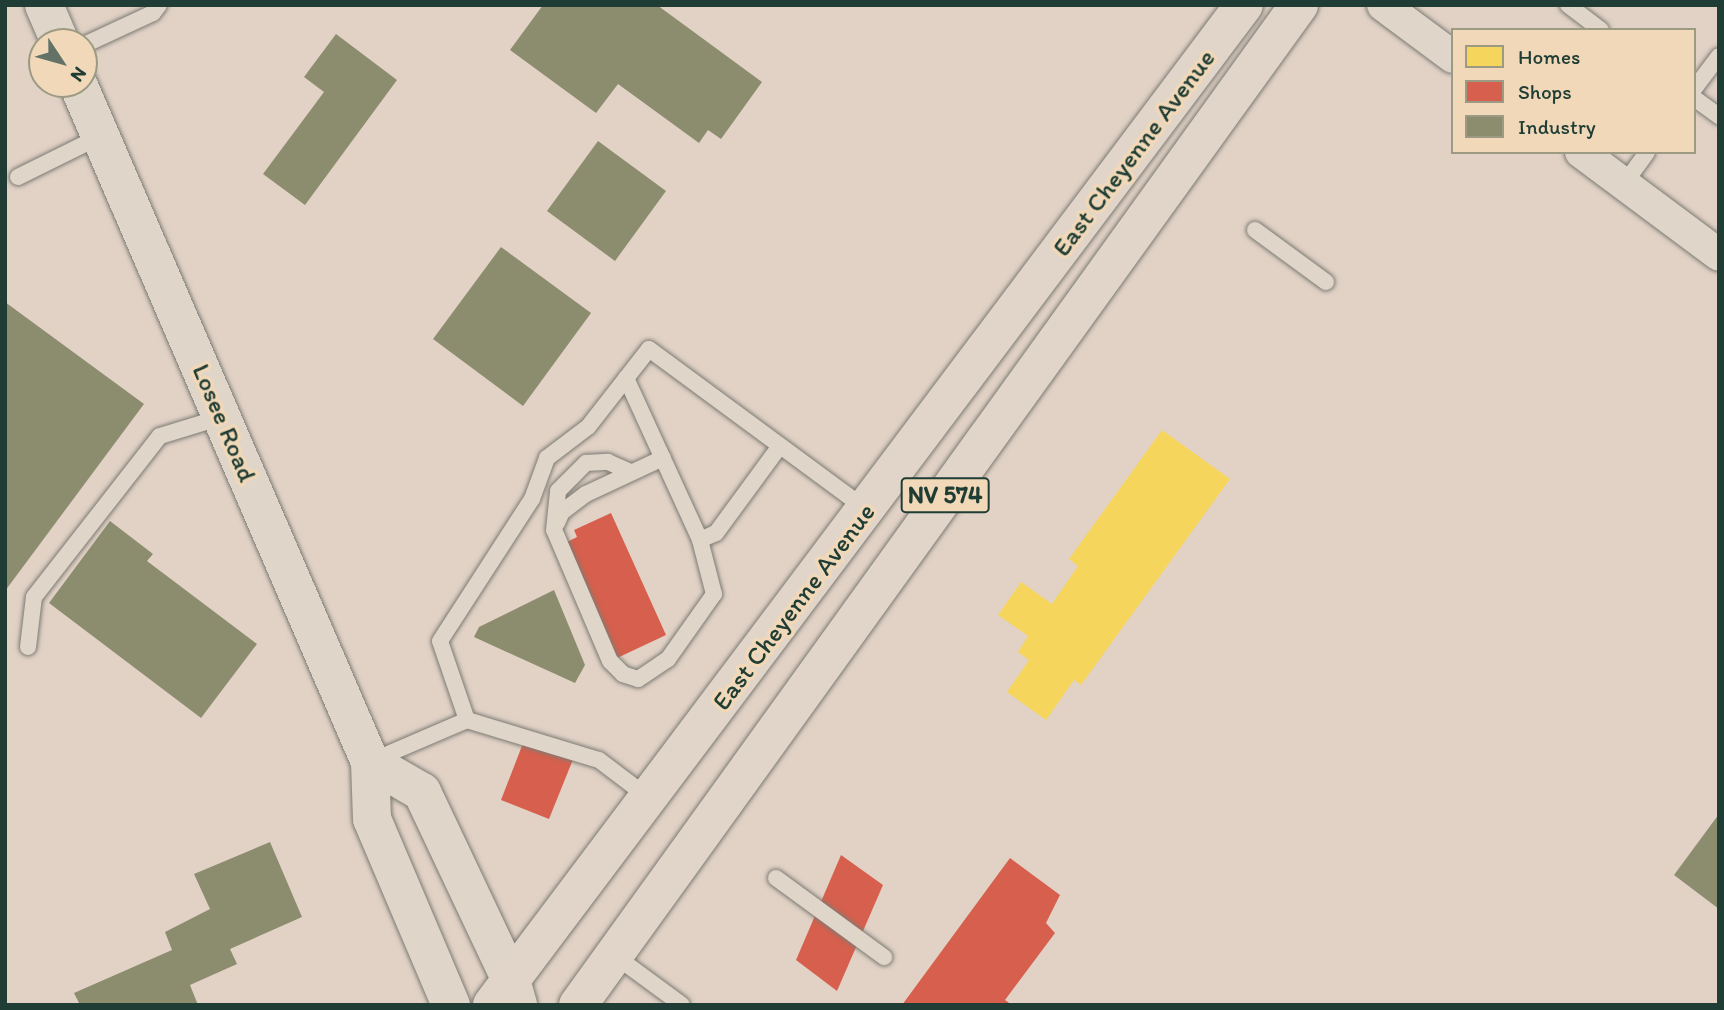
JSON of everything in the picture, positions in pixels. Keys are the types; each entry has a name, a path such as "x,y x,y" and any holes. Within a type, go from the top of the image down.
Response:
{"main road":[{"path":"44,5 54,28"},
{"name":"East Cheyenne Avenue","path":"507,997 649,799 1244,5"},
{"name":"East Cheyenne Avenue","path":"578,1005 1186,182 1272,20 1299,5"},
{"name":"Losee Road","path":"84,98 370,762 372,819 450,1005"},
{"path":"370,762 422,792 507,997"}],"street":[{"path":"1383,5 1451,56"},
{"path":"1584,154 1719,255"}],"lane":[{"path":"98,39 153,13 159,5"},
{"path":"1568,5 1598,28"},
{"path":"1696,86 1719,56"},
{"path":"1696,99 1719,116"},
{"path":"18,177 101,136"},
{"path":"1624,184 1646,154"},
{"path":"1255,230 1326,282"},
{"path":"467,720 440,641 532,499 547,458 588,427 649,349 868,510"},
{"path":"626,379 700,540 714,594 668,659 638,679 623,674 610,661 554,530 558,491 586,463 608,462 630,472"},
{"path":"28,647 34,597 160,436 222,417"},
{"path":"700,540 716,533 780,446"},
{"path":"554,530 562,512 586,494 663,458"},
{"path":"370,762 467,720 599,760 649,799"},
{"path":"776,878 884,957"},
{"path":"614,955 682,1005"}],"building: Homes":[{"path":"1162,430 1230,479 1081,685 1074,680 1046,720 1007,692 1029,660 1018,652 1028,636 998,615 1021,582 1052,604 1078,566 1069,559"}],"building: Shops":[{"path":"611,513 666,635 615,659 563,544 577,537 574,530"},
{"path":"527,733 576,752 549,819 501,800"},
{"path":"841,855 883,885 837,991 796,960"},
{"path":"1010,858 1060,895 1046,923 1055,933 1005,1000 1012,1005 902,1005"}],"building: Industry":[{"path":"543,5 657,5 762,82 721,139 708,130 699,143 618,84 596,113 510,50"},
{"path":"336,34 397,80 305,205 263,174 324,92 304,77"},
{"path":"598,141 666,191 615,261 547,211"},
{"path":"501,247 591,313 523,406 433,339"},
{"path":"5,302 144,404 5,591"},
{"path":"110,521 153,554 147,561 257,644 201,718 49,603"},
{"path":"554,590 585,665 575,683 474,637 479,627"},
{"path":"1719,814 1719,909 1674,875"},
{"path":"270,842 302,917 230,949 237,964 190,985 198,1005 80,1005 74,993 172,950 165,932 210,909 194,874"}]}
